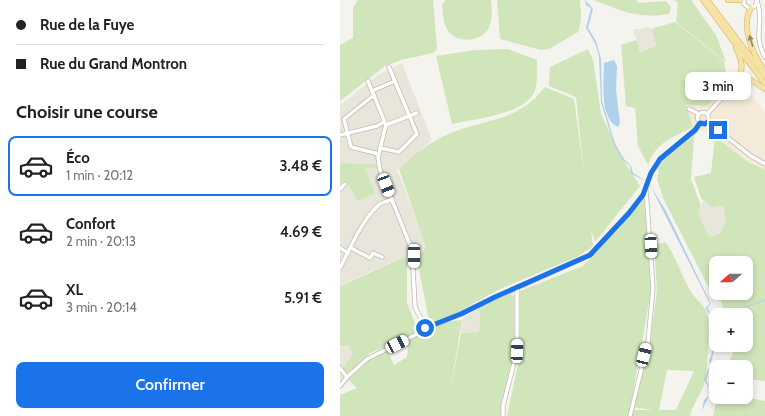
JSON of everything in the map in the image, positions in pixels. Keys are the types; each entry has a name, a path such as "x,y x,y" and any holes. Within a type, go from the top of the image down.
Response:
{"main road":[{"path":"703,0 765,84"},
{"path":"708,0 765,76"},
{"path":"728,0 742,0"},
{"path":"752,7 747,17 748,32 756,58 765,71"},
{"path":"730,37 743,66 742,73 736,83"},
{"path":"736,83 751,80 765,89"}],"street":[{"path":"742,0 746,6 752,7 764,15"},
{"path":"752,7 757,1 764,15 760,41 765,57"},
{"path":"380,148 398,152 417,134 389,67"},
{"path":"368,81 385,123 379,154 380,170 414,256 415,307 426,329"},
{"path":"372,90 395,81"},
{"path":"707,114 736,83"},
{"path":"374,95 344,119 351,147 379,154"},
{"path":"689,109 699,114 702,112 707,114"},
{"path":"340,135 377,126 417,112"},
{"path":"699,114 698,120 700,123"},
{"path":"707,114 709,118 708,122"},
{"path":"700,123 705,124 708,122"},
{"path":"708,122 751,156 765,164"},
{"path":"340,386 347,377 367,359 426,329 590,255 629,213 643,195 651,173 660,159 695,130 700,123"},
{"path":"377,126 384,132"},
{"path":"340,189 345,184"},
{"path":"630,416 648,342 653,288 646,187"},
{"path":"340,268 348,252 373,212 380,204 392,199"},
{"path":"340,248 348,252"},
{"path":"351,248 370,258 373,253 382,257"},
{"path":"503,416 503,406 517,351 517,288"},
{"path":"340,368 347,377"}],"shaded area":[{"path":"648,27 651,29 658,46 640,52 633,30"},
{"path":"402,63 432,140 397,170 427,247 340,285 340,183 346,181 358,201 375,194 365,168 376,168 375,164 340,163 340,105 378,75"},
{"path":"727,80 746,90 765,112 765,170 748,162 707,132 693,127 685,105 706,106 714,100"},
{"path":"704,200 712,207 723,205 726,222 719,234 709,237 698,213"},
{"path":"479,308 479,332 461,333 462,320"},
{"path":"340,345 348,345 353,354 343,368 349,381 340,390"}],"green space":[{"path":"358,0 433,0 437,49 433,53 401,60 385,66 340,101 340,45 353,38 353,8"},
{"path":"446,0 491,0 491,20 486,32 475,39 468,40 451,34 447,29 443,17 442,5"},
{"path":"497,0 580,0 581,20 578,32 549,49 541,50 500,39"},
{"path":"593,0 636,0 639,3 666,1 671,7 669,14 638,15 622,11"},
{"path":"674,0 691,0 716,35 726,62 676,22 678,3"},
{"path":"675,22 724,61 727,80 714,100 706,106 686,105 693,127 661,145 656,150 648,165 638,146 635,108 626,106 621,45 636,40 640,52 657,46 651,29"},
{"path":"507,49 537,60 537,81 534,93 528,100 509,111 484,118 452,124 436,56 475,50"},
{"path":"588,49 593,60 601,114 622,158 640,186 595,242 591,230 593,246 579,256 502,288 430,327 417,258 426,247 399,169 409,159 431,143 444,136 458,130 498,119 523,108 545,87 574,99 584,173 576,97 549,86 550,67"},
{"path":"694,136 691,179 701,206 698,213 709,237 719,234 726,222 723,205 712,207 701,198 694,177 711,173 715,137 748,162 765,170 765,381 753,380 753,360 730,360 733,352 753,352 753,308 723,308 721,300 753,300 753,256 709,256 709,288 664,200 657,179 659,171 657,169 660,162"},
{"path":"340,163 376,164 377,168 365,168 375,194 358,201 346,181 340,183"},
{"path":"644,200 651,291 629,416 507,416 520,355 520,291 583,266"},
{"path":"664,240 691,292 707,314 709,338 704,385 692,408 690,416 630,416 631,410 653,410 632,407 648,354 657,291 654,244 665,243","holes":["667,370 694,371 676,410 659,410"]},
{"path":"407,256 407,303 419,333 370,353 349,373 367,359 387,349 394,365 407,357 409,341 441,322 462,320 449,398 461,333 479,332 479,308 510,294 514,296 514,352 502,402 501,416 340,416 340,395 357,388 349,381 343,368 353,354 348,345 340,345 340,286"},
{"path":"753,399 765,401 765,416 713,416 716,404 753,404"}],"water":[{"path":"585,0 593,9 588,28 596,41 601,59 602,100 615,144 624,159 631,166 633,173 646,181 631,174 630,166 623,160 614,145 601,102 599,56 595,43 586,28 591,8 586,5"},
{"path":"614,60 617,66 616,90 620,123 618,127 612,123 608,116 605,107 603,88 604,63"},
{"path":"650,185 666,211 711,304 707,308 709,314 706,307 710,304"},
{"path":"712,352 713,352 711,360 709,360"},
{"path":"709,368 709,368 706,380 709,388 704,380"},
{"path":"709,396 702,410 704,400"}],"waterway":[{"path":"742,308 765,300"}],"route":[{"path":"425,328 426,329 461,314 495,297 590,255 629,213 643,195 651,173 660,159 695,130 700,123 705,124 708,122 718,130"}]}
